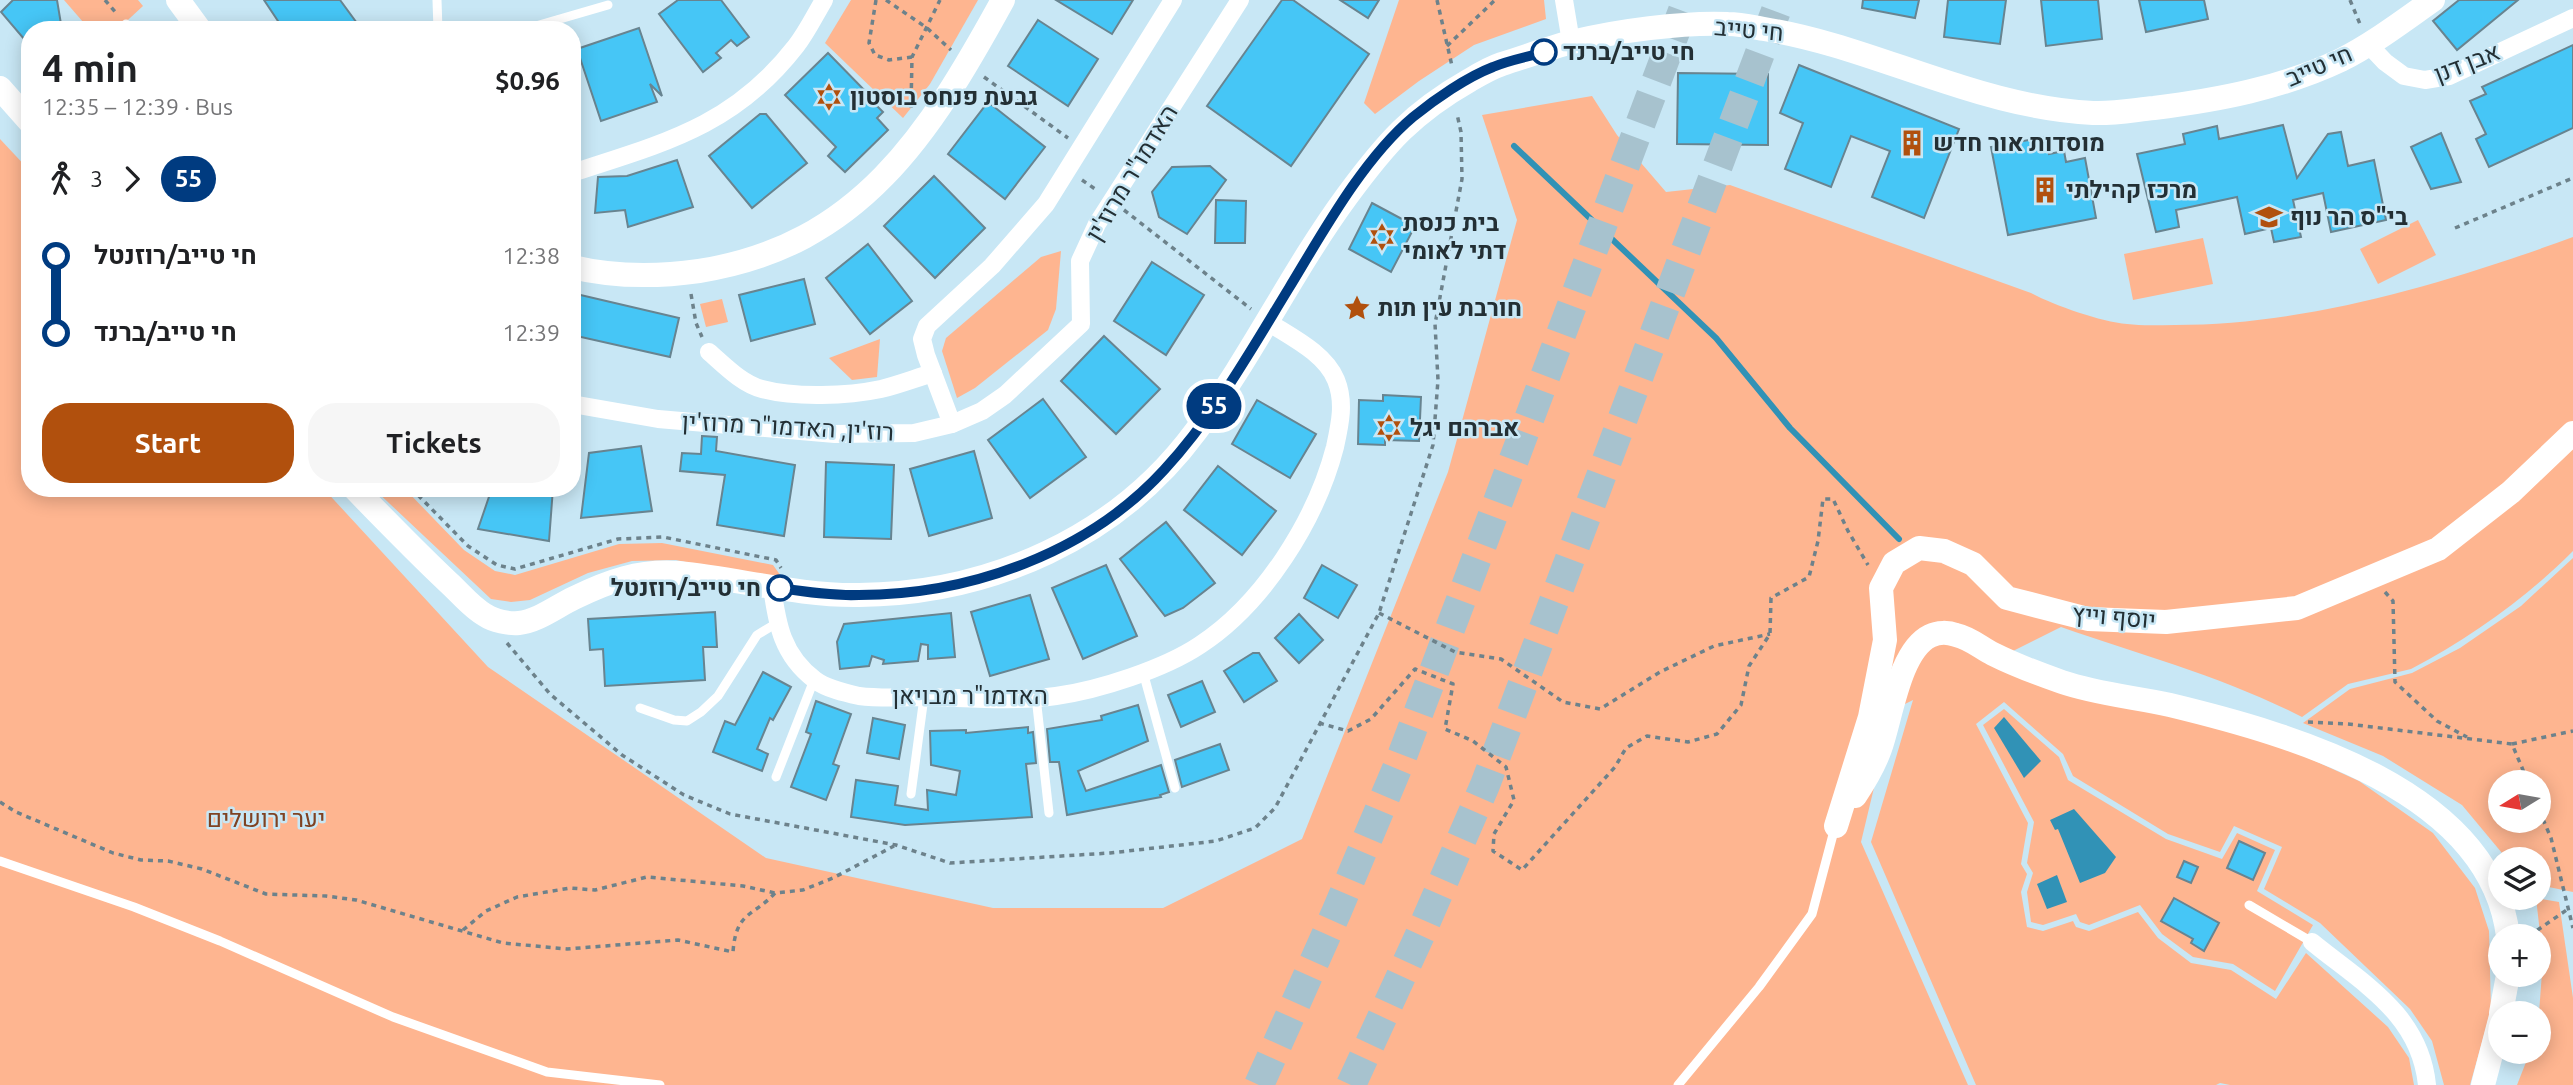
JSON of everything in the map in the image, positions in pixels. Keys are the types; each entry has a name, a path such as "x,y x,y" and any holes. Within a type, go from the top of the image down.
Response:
{"street":[{"path":"178,0 195,21"},
{"path":"193,0 199,21"},
{"path":"581,170 645,151 722,116 749,96 798,44 824,0"},
{"path":"581,268 629,276 665,275 723,267 757,258 798,242 831,222 883,179 920,133 967,65 1003,0"},
{"path":"952,424 922,338 927,326 992,266 1046,204 1173,0"},
{"name":"האדמו\"ר מרוז'ין","path":"952,424 982,411 1005,395 1081,324 1080,261 1097,223 1240,0"},
{"path":"1564,0 1571,42"},
{"name":"חי טייב","path":"483,615 513,625 530,621 598,586 620,577 641,573 674,573 859,595 910,592 954,584 1043,557 1069,543 1135,498 1163,471 1218,401 1339,208 1367,170 1412,118 1452,90 1493,67 1571,42 1647,29 1730,24 1807,36 1964,88 2033,105 2094,113 2248,94 2340,60 2432,0"},
{"name":"אבן דנן","path":"2368,44 2385,62 2404,76 2425,80 2449,76 2573,18"},
{"path":"0,88 21,111"},
{"name":"האדמו\"ר מבויאן","path":"783,588 777,623 781,636 796,661 814,680 827,687 860,696 1056,696 1143,672 1173,660 1201,644 1258,592 1288,552 1327,478 1342,419 1335,378 1309,349 1268,322"},
{"path":"709,352 760,389 793,393 839,394 881,389 933,373"},
{"name":"רוז'ין, האדמו\"ר מרוז'ין","path":"581,406 658,419 835,433 914,433 952,424"},
{"name":"יוסף וייץ","path":"1881,588 1894,563 1919,548 1944,551 1973,564 2007,598 2088,619 2166,622 2297,608 2438,549 2511,492 2573,433"},
{"path":"363,497 483,615"},
{"path":"1836,826 1870,717 1885,640 1881,588"},
{"path":"1836,826 1868,775 1880,749 1909,660 1921,642 1937,634 1947,633 1967,639 1991,654 2063,682 2094,692 2172,706 2255,727 2303,743 2381,779 2431,813 2471,852 2487,873 2498,897 2505,924"},
{"path":"2312,942 2375,992 2404,1021 2418,1046 2427,1085"},
{"path":"2483,1085 2488,1064"}],"lane":[{"path":"437,0 438,21"},
{"path":"553,21 608,5"},
{"path":"639,708 674,720 687,721 701,712 718,695 757,635 777,623"},
{"path":"1143,672 1175,788"},
{"path":"776,777 814,680"},
{"path":"911,794 924,697"},
{"path":"1036,697 1049,813"},
{"path":"1678,1085 1759,987 1812,914 1836,826"},
{"path":"0,861 134,907 220,941 393,1017 547,1072 660,1085"},
{"path":"2249,905 2312,942"}],"path":[{"path":"105,0 124,21"},
{"path":"876,0 869,43 875,55 889,60 912,57"},
{"path":"898,8 902,0"},
{"path":"920,133 911,110 912,57 940,0"},
{"path":"483,615 550,694 622,755 684,795 730,814 896,845 950,863 1110,853 1216,841 1255,828 1275,808 1379,613 1433,445 1438,380 1435,324 1462,179 1461,132 1437,0"},
{"path":"1447,46 1495,0"},
{"path":"2350,0 2368,44"},
{"path":"1068,171 1112,200 1268,322"},
{"path":"2455,228 2573,178"},
{"path":"691,298 696,323 709,352"},
{"path":"420,497 468,546 496,565 515,569 618,539 663,537 776,560 783,588"},
{"path":"1319,723 1348,731 1371,719 1415,669 1453,684 1445,729 1473,741 1506,767 1514,800 1494,834 1493,851 1522,870 1615,767 1626,748 1647,736 1688,742 1717,734 1741,705 1749,666 1770,634 1772,598 1809,577 1818,541 1823,499 1833,499 1881,588"},
{"path":"2371,577 2393,601 2395,682 2437,721 2469,738"},
{"path":"1379,613 1454,652 1501,659 1563,702 1600,709 1660,672 1714,646 1770,634"},
{"path":"2307,722 2348,724 2512,744 2573,731"},
{"path":"2512,744 2523,770"},
{"path":"0,802 113,853 202,869 266,894 356,900 503,943 567,949 678,940 733,951 734,937 741,923 751,911 765,904 775,893"},
{"path":"2549,833 2573,928"},
{"path":"463,930 486,911 517,897 570,888 595,890 647,877 743,886 775,893 803,890 833,878 896,845"},
{"path":"2546,924 2568,909"}],"green space":[{"path":"64,0 138,0 143,6 127,21 82,21"},
{"path":"851,0 978,0 930,84 903,118 825,43"},
{"path":"1399,0 1544,0 1546,19 1474,45 1375,114 1364,103"},
{"name":"יער ירושלים","path":"1592,96 1617,135 1666,192 1730,185 2031,293 2064,308 2116,323 2225,323 2327,309 2427,285 2573,237 2573,551 2536,585 2496,616 2411,669 2348,684 2302,717 2244,690 2061,627 2003,656 2258,735 2359,781 2433,833 2475,888 2488,928 2488,987 2490,987 2491,1001 2488,1001 2488,1021 2470,1085 2444,1085 2432,1041 2410,1009 2320,923 2264,889 2282,847 2234,826 2220,852 2168,834 2073,776 2063,754 2004,702 1976,724 2028,823 2021,864 2027,874 2021,892 2027,927 2043,931 2073,921 2076,927 2089,931 2138,912 2158,938 2191,963 2231,970 2276,999 2306,953 2388,1027 2409,1058 2414,1085 1976,1085 1871,842 1913,700 1903,705 1884,746 1861,842 1968,1085 0,1085 0,139 21,161 21,497 331,497 488,667 766,858 993,908 1163,908 1302,839 1448,472 1517,220 1482,115"},
{"path":"2418,220 2436,255 2378,284 2360,249"},
{"path":"2203,238 2213,284 2133,300 2124,254"},
{"path":"1061,251 1056,309 1048,330 975,388 957,398 942,351 946,338 1041,257"},
{"path":"722,299 728,322 706,327 700,304"},
{"path":"880,339 877,377 852,380 829,358"},
{"path":"383,497 413,497 464,550 495,571 515,575 619,544 662,543 773,565 786,583 676,560 632,561 588,573 530,600 511,602 491,599"},
{"path":"2573,558 2573,892 2551,887 2551,847 2497,847 2462,805 2383,756 2303,723 2350,689 2412,673 2460,648 2521,606"},
{"path":"2004,709 2059,757 2068,780 2166,839 2222,859 2237,833 2275,850 2257,891 2313,925 2275,991 2233,964 2193,957 2162,934 2140,905 2089,925 2080,922 2076,914 2043,925 2031,922 2027,892 2033,873 2027,863 2034,822 1983,725"},
{"path":"2551,901 2559,902 2573,998 2573,1085 2517,1085 2525,1064 2551,1064 2551,1001 2540,1001 2541,987 2551,987 2551,924 2539,924 2537,910 2551,910"}],"water":[{"path":"2004,717 2041,761 2024,778 1994,728"},
{"path":"2074,809 2116,857 2105,873 2080,883 2058,829 2055,830 2050,820"},
{"path":"2057,875 2067,902 2047,909 2037,884"}],"building":[{"path":"13,0 57,0 60,21 21,21 21,35 1,12"},
{"path":"264,0 340,0 355,21 278,21"},
{"path":"678,0 721,0 749,37 737,46 731,40 716,53 721,58 703,72 659,14"},
{"path":"1056,0 1133,0 1112,34"},
{"path":"1282,0 1293,0 1369,54 1291,166 1207,106"},
{"path":"1340,0 1379,0 1368,18"},
{"path":"1863,0 1919,0 1915,18 1862,8"},
{"path":"1948,0 2006,0 2000,44 1944,37"},
{"path":"2041,0 2098,0 2102,39 2046,46"},
{"path":"2139,0 2204,0 2208,19 2146,32"},
{"path":"2459,0 2518,0 2457,50 2433,21"},
{"path":"1038,20 1098,59 1068,106 1008,66"},
{"path":"639,28 662,96 650,84 657,102 601,121 581,61 581,48"},
{"path":"2573,45 2573,128 2489,167 2476,139 2486,134 2470,101 2486,94 2482,87"},
{"name":"גבעת פנחס בוסטון","path":"828,53 883,112 877,118 888,130 845,172 828,156 836,147 785,95"},
{"name":"מוסדות אור חדש","path":"1799,65 1959,129 1924,218 1872,197 1890,151 1851,136 1831,187 1785,169 1803,123 1780,113"},
{"path":"1678,73 1768,74 1768,145 1677,144"},
{"path":"988,102 1045,147 1005,199 948,154"},
{"path":"760,114 766,114 807,163 752,208 709,156"},
{"path":"2283,125 2297,178 2328,134 2341,132 2348,166 2374,160 2386,220 2331,232 2323,193 2293,200 2301,237 2274,242 2271,228 2245,234 2237,197 2176,210 2179,227 2156,232 2137,154 2185,144 2183,134 2217,126 2219,139"},
{"path":"2441,133 2461,182 2431,189 2411,147"},
{"name":"מרכז קהילתי","path":"2045,137 2049,154 2064,151 2066,162 2085,158 2096,218 2008,235 1991,147"},
{"path":"677,160 693,207 628,227 625,210 595,213 598,177 627,176"},
{"path":"1210,166 1226,180 1187,234 1159,217 1152,192 1172,167"},
{"path":"934,176 985,228 935,278 884,226"},
{"path":"1216,200 1246,201 1245,243 1215,243"},
{"name":"בית כנסת דתי לאומי","path":"1372,203 1415,226 1391,272 1349,249"},
{"path":"868,244 912,301 870,334 826,278"},
{"path":"1152,262 1204,295 1166,355 1114,321"},
{"path":"804,279 815,324 751,341 739,295"},
{"path":"581,295 679,318 670,357 581,337"},
{"path":"1104,336 1160,389 1116,434 1061,381"},
{"name":"אברהם יגל","path":"1383,395 1421,397 1419,441 1385,440 1385,445 1358,444 1359,400 1383,401"},
{"path":"1043,399 1086,457 1030,498 988,440"},
{"path":"1257,400 1316,434 1290,478 1232,444"},
{"path":"702,436 717,437 716,451 795,465 784,536 717,525 725,475 680,471 682,453 701,454"},
{"path":"641,446 652,511 581,518 589,453"},
{"path":"974,451 992,518 929,536 910,469"},
{"path":"826,462 894,465 891,539 824,537"},
{"path":"1218,466 1276,511 1242,555 1184,510"},
{"path":"489,497 552,497 549,541 478,529"},
{"path":"1166,522 1215,583 1183,608 1165,616 1120,559"},
{"path":"1106,565 1137,636 1083,659 1052,588"},
{"path":"1322,565 1357,585 1338,618 1304,598"},
{"path":"1030,595 1049,659 990,676 971,612"},
{"path":"715,612 717,647 703,647 705,680 605,686 603,649 590,650 588,619"},
{"path":"951,613 955,657 928,659 928,645 921,644 918,661 883,664 884,660 872,656 869,666 840,669 837,642 844,624"},
{"path":"1299,614 1323,640 1299,663 1275,638"},
{"path":"1253,653 1259,653 1277,681 1244,702 1224,671"},
{"path":"763,672 791,687 773,720 770,718 757,749 768,754 762,771 713,752 725,721 735,725"},
{"path":"1202,681 1215,712 1181,727 1168,695"},
{"path":"816,701 851,714 833,764 839,766 826,800 791,787 811,734 806,732"},
{"path":"1138,705 1148,741 1078,771 1086,791 1161,765 1169,792 1160,795 1161,797 1067,815 1059,762 1050,762 1047,729 1102,720 1101,716"},
{"path":"873,718 905,725 899,759 867,753"},
{"path":"1028,727 1028,733 1033,732 1036,763 1026,764 1032,817 905,825 851,817 856,780 898,786 895,805 928,810 927,790 956,795 960,771 931,765 930,731 966,730 966,733"},
{"path":"1220,744 1229,770 1182,787 1175,760"},
{"path":"2239,841 2265,853 2253,880 2227,868"},
{"path":"2184,861 2198,867 2191,883 2177,877"},
{"path":"2174,898 2219,923 2204,951 2191,943 2193,939 2161,921"}],"waterway":[{"path":"1514,146 1716,338 1790,428 1899,539"}],"tunnel":[{"path":"1259,1085 1401,759 1687,0"},
{"path":"1351,1085 1485,785 1780,0"}],"bus line":[{"name":"55","path":"780,588 859,595 910,592 954,584 999,573 1043,557 1099,524 1135,498 1163,471 1192,436 1218,401 1339,208 1388,143 1412,118 1446,94 1493,67 1544,52"}],"place":[{"name":"חי טייב/ברנד","path":"1544,52"},
{"name":"גבעת פנחס בוסטון","path":"829,97"},
{"name":"מוסדות אור חדש","path":"1912,143"},
{"name":"מרכז קהילתי","path":"2045,190"},
{"name":"בי\"ס הר נוף","path":"2269,217"},
{"name":"בית כנסת דתי לאומי","path":"1382,237"},
{"name":"חורבת עין תות","path":"1357,308"},
{"name":"אברהם יגל","path":"1389,428"},
{"name":"חי טייב/רוזנטל","path":"780,588"}]}
